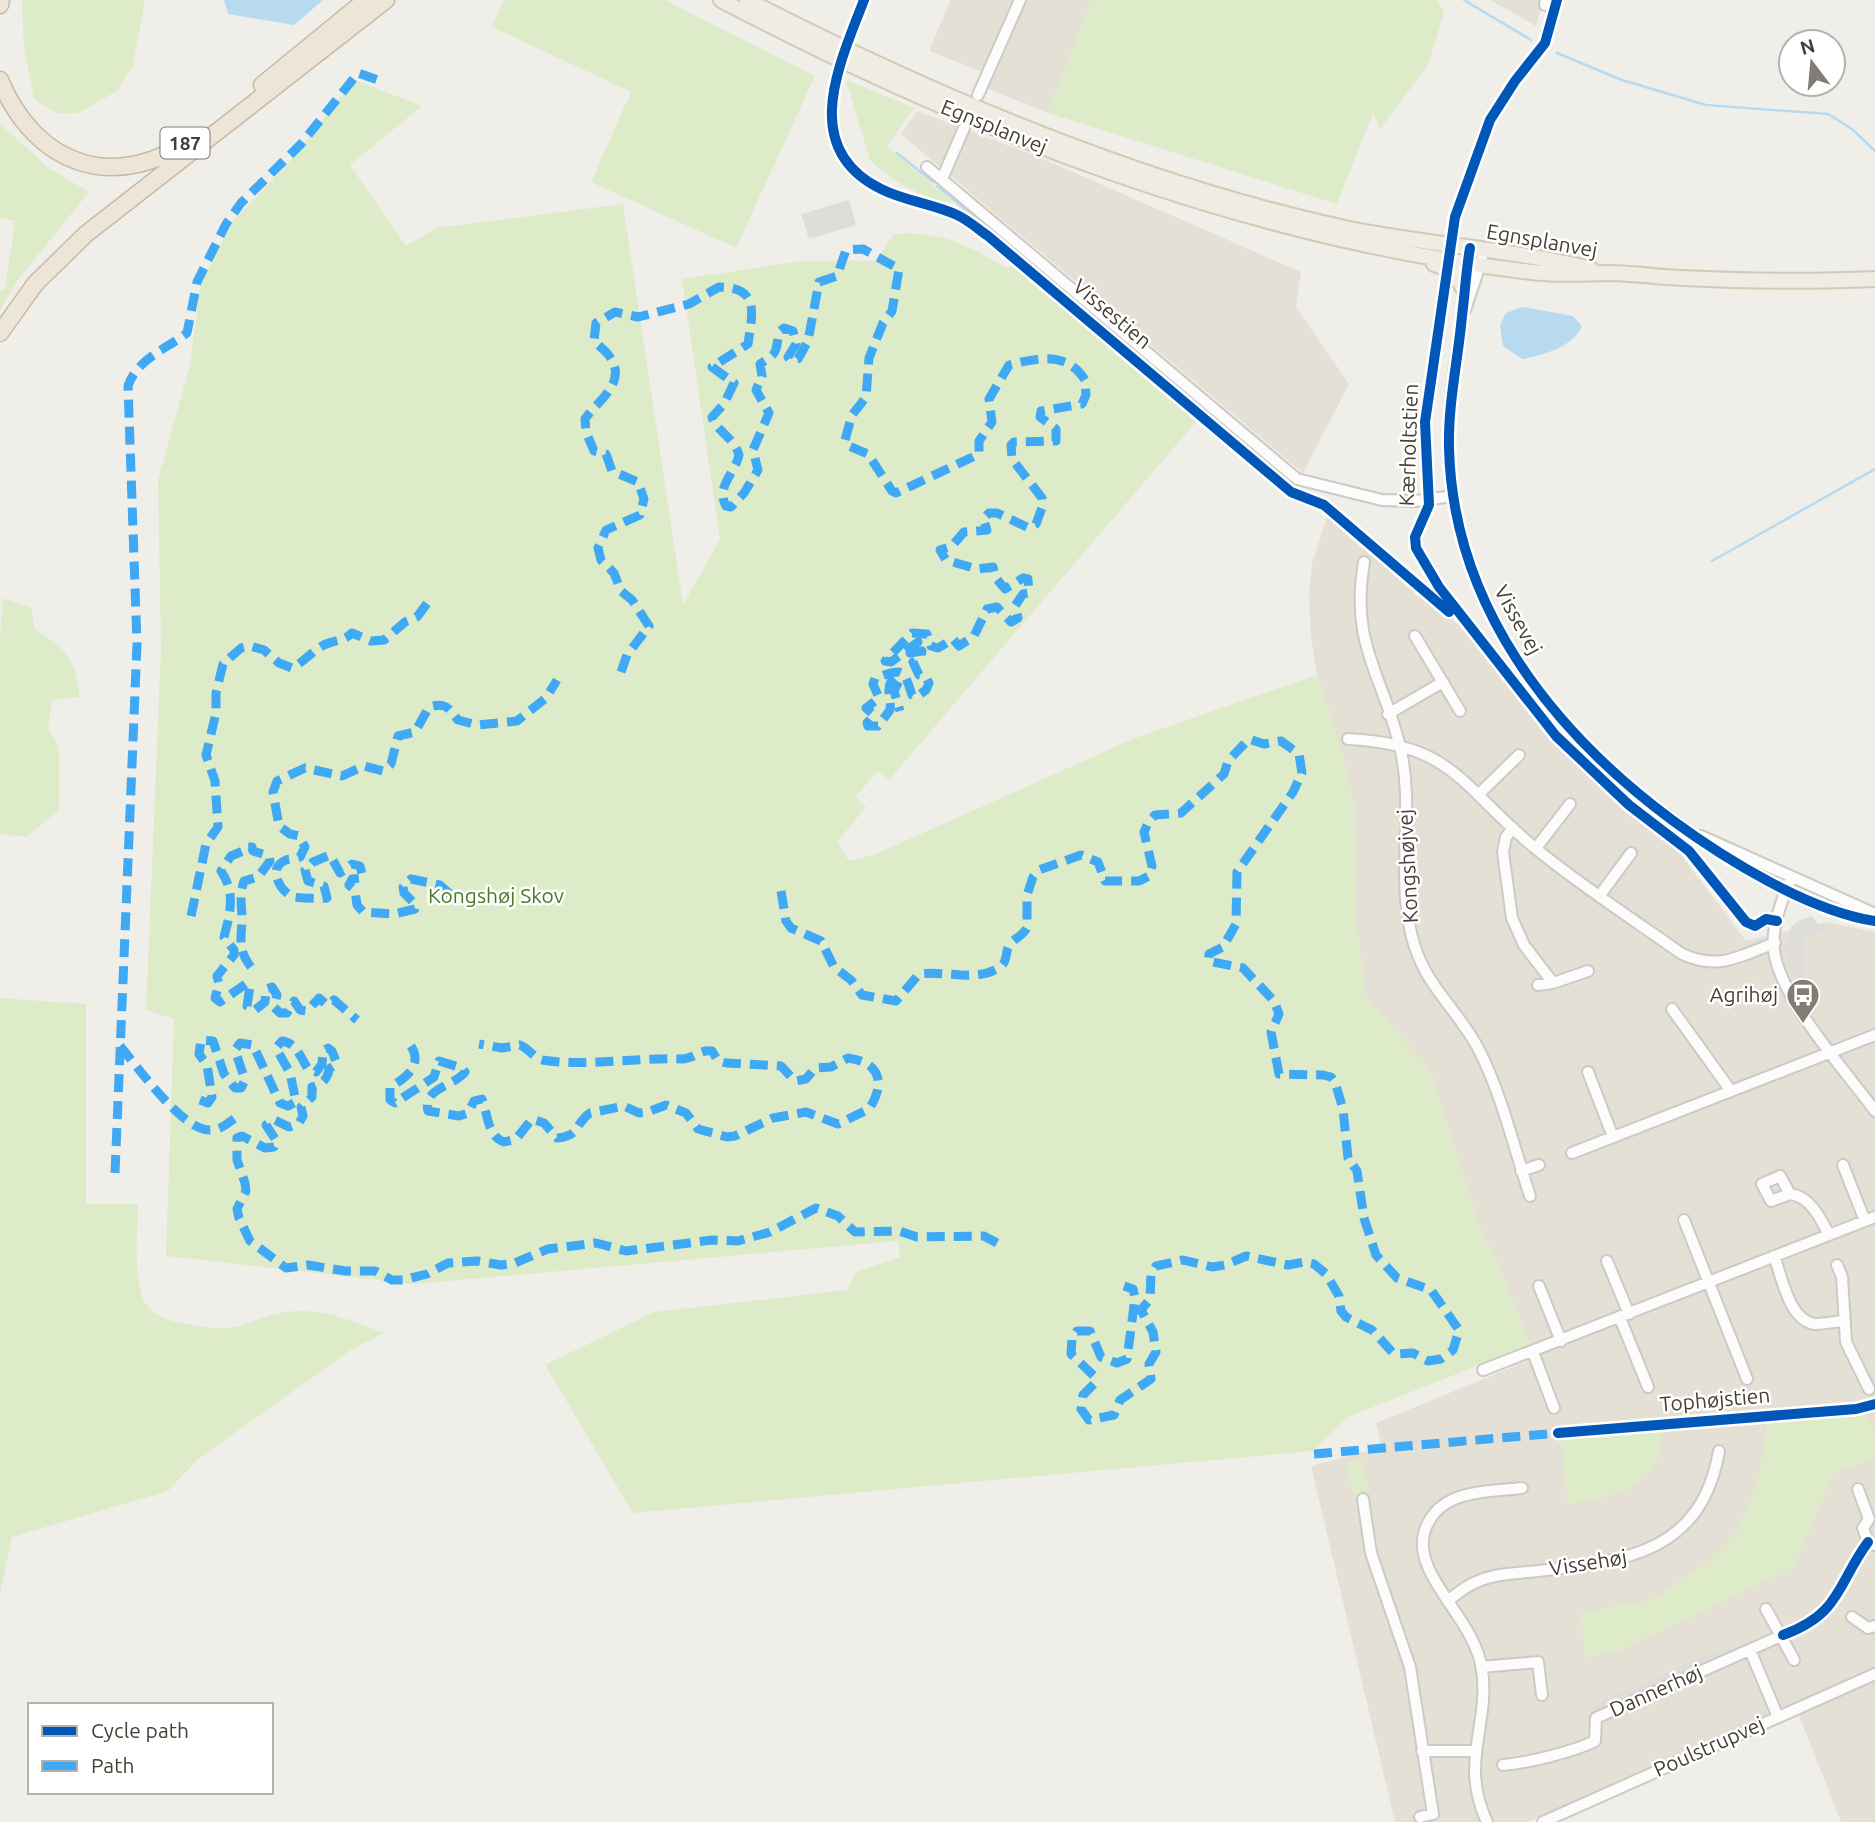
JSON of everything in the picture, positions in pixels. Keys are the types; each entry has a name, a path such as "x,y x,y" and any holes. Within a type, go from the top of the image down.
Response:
{"highway":[{"name":"187","path":"0,80 16,114 48,147 80,162 101,166 143,164 180,148 366,0"},
{"name":"187","path":"0,333 35,284 86,234 386,0"}],"main road":[{"name":"Egnsplanvej","path":"721,0 816,50 1041,146 1230,210 1383,247 1566,264 1610,273"},
{"name":"Egnsplanvej","path":"747,0 824,39 973,107 1104,156 1233,198 1344,228 1557,274 1610,273 1736,281 1875,279"},
{"path":"1383,247 1449,268 1458,275 1463,288"}],"street":[{"path":"978,95 1020,0"},
{"path":"971,75 984,80"},
{"path":"942,179 964,128"},
{"path":"927,167 1297,479 1382,500 1416,501 1453,496"},
{"name":"Vissevej","path":"1477,257 1463,288 1449,426 1453,496 1468,560 1488,613 1532,683 1591,752 1639,795 1722,856 1786,889 1875,921"},
{"name":"Vissevej","path":"1462,316 1474,291 1477,257"},
{"name":"Kongshøjvej","path":"1364,562 1359,594 1361,625 1399,744 1404,789 1406,907 1417,956 1436,992 1480,1052 1530,1196"},
{"path":"1415,636 1460,711"},
{"path":"1388,714 1443,682"},
{"path":"1348,739 1399,744 1444,764 1536,848 1682,954 1697,961 1718,964 1774,943"},
{"path":"1479,794 1519,755"},
{"path":"1536,848 1570,804"},
{"path":"1513,828 1506,837 1503,852 1513,918 1524,944 1553,983"},
{"name":"Vissevej","path":"1683,828 1875,914"},
{"path":"1600,895 1631,853"},
{"path":"1791,878 1776,921 1774,943 1786,985 1875,1111"},
{"path":"1538,985 1553,983 1588,971"},
{"path":"1672,1009 1731,1091"},
{"path":"1572,1153 1875,1035"},
{"path":"1588,1072 1613,1137"},
{"path":"1521,1171 1539,1165"},
{"path":"1483,1370 1870,1219 1843,1165"},
{"path":"1790,1194 1806,1201 1829,1235"},
{"path":"1684,1220 1747,1379"},
{"path":"1774,1256 1795,1311 1803,1320 1815,1324 1843,1321"},
{"path":"1607,1261 1648,1387"},
{"path":"1837,1265 1842,1277 1843,1321 1853,1360 1869,1389"},
{"path":"1539,1286 1561,1341"},
{"path":"1533,1352 1555,1408"},
{"name":"Vissehøj","path":"1449,1600 1483,1578 1610,1563 1645,1552 1676,1531 1700,1504 1709,1488 1719,1451"},
{"path":"1487,1822 1474,1781 1474,1751 1483,1694 1482,1667 1473,1637 1432,1577 1422,1555 1423,1536 1434,1514 1460,1496 1522,1488"},
{"path":"1858,1489 1869,1519 1864,1528 1868,1542 1875,1545"},
{"path":"1363,1499 1371,1553 1410,1668 1433,1814 1420,1816"},
{"path":"1766,1609 1774,1626 1783,1635 1794,1660"},
{"path":"1852,1617 1868,1628 1875,1626"},
{"name":"Dannerhøj","path":"1503,1765 1522,1764 1541,1756 1578,1749 1595,1741 1596,1718 1783,1635"},
{"path":"1749,1650 1778,1717"},
{"path":"1482,1667 1538,1661 1542,1695"},
{"name":"Poulstrupvej","path":"1544,1822 1875,1674"},
{"path":"1422,1751 1474,1751"}],"shaded area":[{"path":"948,0 1092,0 1048,113 986,88 980,71 929,51 950,1"},
{"path":"1490,0 1543,0 1536,26"},
{"path":"917,111 1041,158 1301,272 1296,307 1349,384 1303,473 901,134"},
{"path":"849,200 856,225 809,239 801,214"},
{"path":"1328,513 1483,646 1522,703 1570,758 1676,848 1746,941 1827,922 1875,932 1875,1822 1841,1822 1794,1703 1527,1822 1395,1822 1311,1466 1382,1447 1376,1423 1527,1361 1530,1345 1493,1252 1482,1235 1430,1071 1365,996 1355,913 1354,807 1343,755 1317,675 1311,637 1309,596 1312,564"},
{"path":"1811,916 1819,925 1826,924 1827,930 1803,937 1807,953 1802,955 1809,984 1798,987 1782,943 1788,941 1791,927"},
{"path":"1730,1645 1732,1651 1594,1712 1591,1706"}],"green space":[{"path":"22,0 145,0 133,65 117,91 78,113 56,113 34,99 24,48"},
{"path":"504,0 665,0 815,76 736,248 591,182 631,92 492,27"},
{"path":"1091,0 1437,0 1444,12 1428,65 1380,129 1373,113 1337,204 1048,113"},
{"name":"Kongshøj Skov","path":"354,80 422,106 350,165 406,246 436,228 623,204 683,605 720,539 682,279 802,261 876,261 894,234 940,237 978,252 1006,268 1014,265 1201,416 889,780 878,771 855,797 866,807 837,842 849,861 876,854 1135,738 1317,675 1343,755 1354,807 1355,913 1365,996 1430,1071 1482,1235 1493,1252 1530,1345 1348,1417 1312,1451 633,1513 545,1365 654,1312 847,1290 856,1272 900,1257 898,1241 415,1284 166,1256 174,1019 146,1010 161,649 158,480 190,365 201,282 233,221 285,167"},
{"path":"846,80 914,108 887,146 954,203 931,198 909,188 870,160"},
{"path":"0,124 50,169 89,192 16,282 0,311 0,290 5,289 15,221 0,218"},
{"path":"3,598 31,608 35,629 68,657 73,664 78,684 79,697 52,700 48,728 59,747 59,810 26,837 0,834 0,637"},
{"path":"0,998 86,1004 86,1204 138,1204 138,1273 143,1299 149,1308 162,1317 177,1322 223,1328 280,1313 311,1311 349,1320 384,1333 351,1350 197,1460 168,1491 12,1537 0,1594"},
{"path":"1866,1412 1875,1438 1875,1458 1833,1474 1794,1567 1621,1650 1585,1658 1581,1613 1652,1600 1711,1560 1737,1532 1760,1472 1767,1422"},
{"path":"1663,1428 1661,1448 1645,1477 1619,1493 1568,1504 1561,1440"},
{"path":"1361,1460 1370,1492 1354,1496 1345,1462"}],"water":[{"path":"224,0 323,0 294,25 228,14"},
{"path":"1522,307 1573,316 1582,326 1565,345 1522,359 1503,346 1500,325 1506,313"}],"waterway":[{"path":"1464,0 1531,40"},
{"path":"1557,53 1622,80 1706,105 1828,114 1852,129 1875,151"},
{"path":"897,153 933,182"},
{"path":"937,186 1009,246"},
{"path":"1712,561 1875,469"}],"marked path":[{"path":"115,1173 137,644 128,386 145,362 187,333 197,282 226,224 241,203 301,144 358,73 381,81"},
{"path":"621,672 627,655 649,626 632,600 621,591 614,573 601,560 598,548 606,530 640,515 644,499 638,482 612,471 606,454 594,451 586,432 585,419 609,391 615,375 615,366 610,357 594,341 596,323 615,312 638,317 689,304 719,287 732,288 748,297 752,313 748,344 712,367 734,383 724,404 712,417 739,455 723,492 726,506 731,507 744,493 758,470 753,450 769,413 756,390 762,376 760,364 775,352 779,332 784,328 793,331 796,344 788,357 791,361 798,359 808,341 819,282 837,276 846,250 863,249 899,269 892,311 883,323 869,358 866,397 852,415 845,440 849,446 868,454 892,491 896,493 979,454 979,441 992,422 989,399 1009,365 1051,359 1069,364 1085,380 1086,395 1082,404 1041,411 1040,417 1056,429 1056,441 1014,442 1011,445 1012,459 1042,498 1043,505 1036,524 1029,528 997,513 989,513 983,519 987,530 964,532 952,546 940,550 946,560 977,569 993,567 996,578 1005,589 1023,578 1028,579 1029,593 1023,594 1015,606 1018,618 1011,622 997,607 987,609 974,636 959,646 953,639 938,648 931,646 927,634 912,633 885,661 891,662 918,642 910,653 922,651 921,657 913,662 919,675 926,677 929,683 926,690 916,697 912,695 904,675 898,672 875,678 873,684 879,698 866,708 874,715 867,723 868,726 878,726 890,710 889,688 896,676 899,681 894,691 900,711"},
{"path":"191,916 206,844 218,827 215,781 206,755 216,713 216,693 223,664 241,648 250,646 264,650 279,663 292,668 322,646 352,633 371,641 384,640 405,622 417,617 431,598"},
{"path":"450,894 440,885 411,879 403,887 404,893 416,905 415,909 394,914 363,912 357,905 355,890 349,885 352,879 363,878 360,866 352,864 340,873 330,855 313,862 305,870 308,881 324,886 327,898 293,897 288,894 280,886 277,869 284,861 300,857 305,847 299,836 290,834 279,826 273,792 277,781 305,768 342,776 364,766 383,771 391,764 398,736 415,732 429,707 443,706 458,720 477,725 517,721 546,698 557,680"},
{"path":"781,891 786,921 791,928 821,941 834,967 851,980 862,995 896,1001 919,974 981,974 1003,965 1009,946 1027,928 1027,895 1033,877 1039,870 1081,855 1098,862 1105,881 1139,881 1149,876 1152,866 1144,832 1148,823 1155,815 1181,813 1224,774 1228,761 1249,739 1264,744 1281,741 1299,754 1302,773 1293,792 1237,872 1236,924 1223,947 1209,954 1208,961 1243,968 1274,1001 1279,1014 1271,1032 1279,1074 1323,1075 1331,1077 1335,1082 1343,1109 1348,1158 1357,1171 1364,1218 1376,1255 1397,1278 1431,1290 1459,1330 1453,1350 1441,1359 1428,1361 1413,1353 1394,1354 1372,1330 1346,1317 1341,1311 1339,1296 1326,1274 1314,1264 1304,1262 1288,1265 1246,1256 1212,1267 1183,1260 1156,1266 1151,1274 1150,1299 1141,1310 1153,1332 1156,1352 1149,1364 1151,1379 1120,1400 1114,1415 1089,1420 1081,1409 1083,1395 1094,1384 1094,1376 1071,1354 1072,1338 1077,1331 1090,1331 1101,1357 1117,1363 1127,1359 1135,1298 1133,1289 1124,1286"},
{"path":"251,967 241,945 242,886 244,881 258,877 270,861 269,856 253,851 252,847 245,847 243,851 231,856 221,871 230,895 230,912 224,937 234,950 234,955 217,976 219,984 215,998 220,1002 247,983 250,986 247,1006 255,1010 265,1002 266,989 272,987 277,995 274,1007 280,1013 287,1013 294,1001 300,1010 307,1011 319,998 327,1005 334,1000 357,1020"},
{"path":"200,1100 208,1103 212,1097 207,1065 199,1054 201,1040 213,1041 224,1074 235,1088 241,1088 245,1080 235,1050 240,1043 253,1045 280,1103 288,1106 296,1102 290,1073 276,1048 282,1041 287,1042 298,1051 308,1069 316,1072 322,1064 323,1051 328,1048 332,1051 337,1064 329,1069 323,1081 312,1087 312,1097 301,1107 303,1116 299,1123 289,1127 275,1120 266,1125 277,1142 274,1147 265,1148 242,1136 237,1138 237,1160 246,1191 237,1209 239,1218 250,1241 286,1268 308,1265 345,1271 375,1271 392,1280 403,1280 427,1274 448,1263 477,1261 501,1265 515,1263 548,1249 596,1243 626,1251 712,1240 738,1241 770,1232 816,1208 838,1216 855,1232 899,1231 917,1237 984,1236 999,1244"},
{"path":"411,1046 414,1065 407,1075 390,1087 390,1100 395,1103 434,1077 439,1061 462,1068 465,1072 460,1077 430,1097 427,1103 428,1111 459,1116 468,1113 474,1101 482,1099 491,1130 504,1142 516,1139 532,1119 544,1123 557,1138 565,1137 574,1132 590,1113 624,1106 639,1113 666,1105 686,1113 698,1129 727,1137 735,1136 773,1118 806,1112 838,1124 869,1109 878,1082 877,1075 867,1064 848,1058 831,1067 815,1068 806,1079 795,1081 781,1066 726,1063 718,1061 712,1051 682,1059 577,1063 542,1060 520,1045 502,1048 479,1044"},
{"path":"120,1046 162,1097 188,1121 200,1128 215,1130 235,1118"},
{"path":"1314,1454 1558,1433"}],"cycle path":[{"name":"Vissestien","path":"864,0 845,50 832,103 833,128 840,151 855,172 881,189 961,217 988,236 1291,492 1324,505 1449,612"},
{"name":"Kærholtstien","path":"1557,0 1545,43 1515,81 1490,120 1455,217 1425,422 1429,505 1415,537 1416,548 1439,587 1556,736 1629,805 1689,851 1746,922 1755,926 1766,919 1777,921"},
{"path":"1470,248 1450,415 1449,448 1455,505 1469,560 1489,611 1517,659 1549,704 1587,746 1628,785 1672,820 1717,851 1796,895 1850,915 1875,921"},
{"name":"Tophøjstien","path":"1558,1433 1856,1409 1875,1404"},
{"path":"1783,1635 1802,1627 1827,1607 1868,1542"}],"place":[{"name":"Agrihøj","path":"1803,1025"}]}
